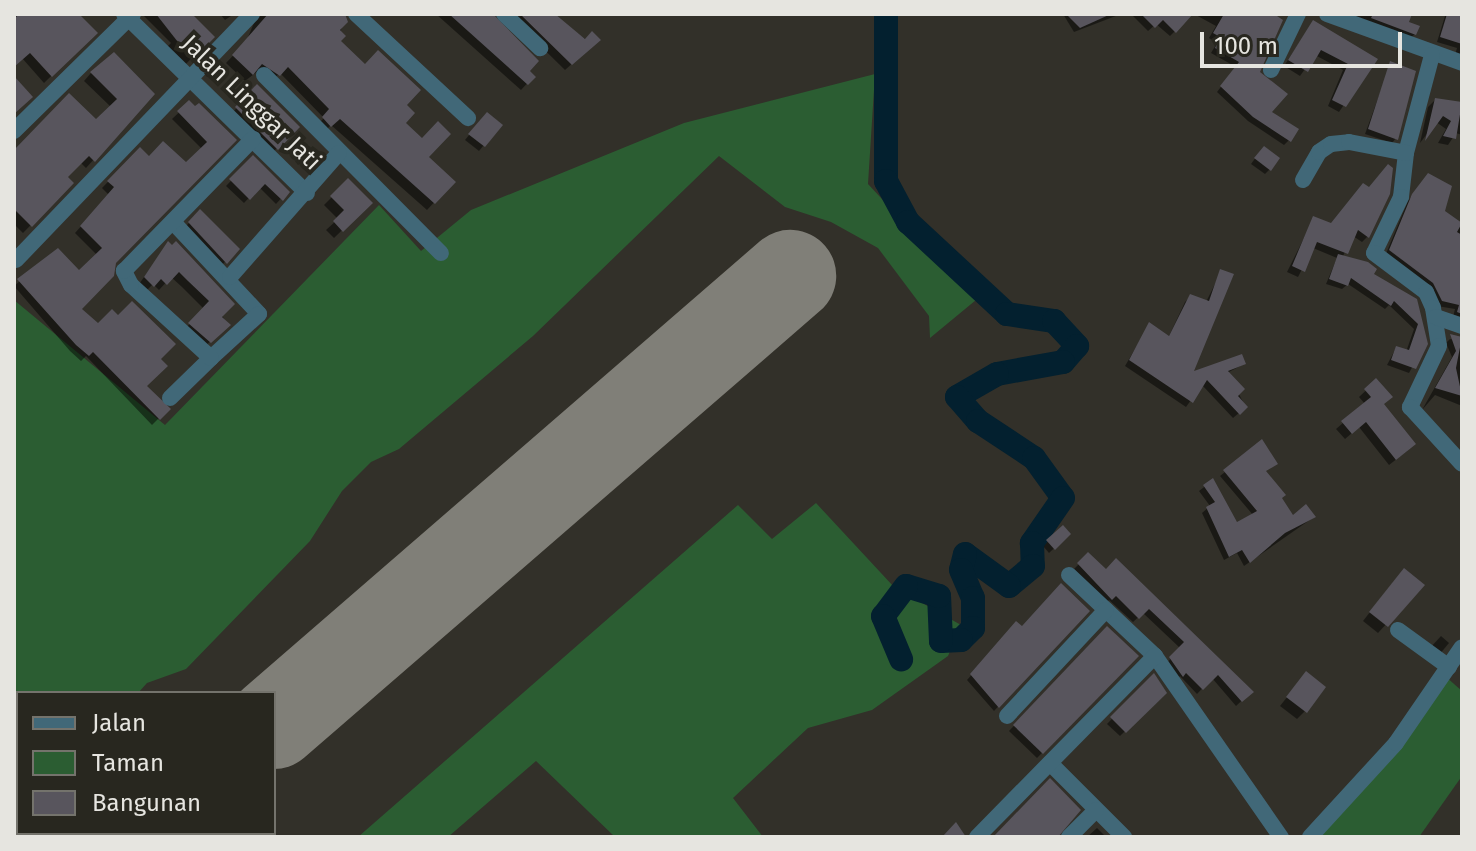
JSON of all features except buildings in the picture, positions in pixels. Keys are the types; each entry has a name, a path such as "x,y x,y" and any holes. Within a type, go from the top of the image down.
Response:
{"street":[{"path":"16,260 193,79 252,14"},
{"path":"356,14 468,118"},
{"path":"504,14 540,48"},
{"path":"1271,70 1298,14"},
{"path":"1327,14 1432,55 1462,63"},
{"path":"14,131 129,15"},
{"name":"Jalan Linggar Jati","path":"129,15 307,193 339,153"},
{"path":"1432,55 1406,153 1401,197 1374,253 1426,292 1436,317 1439,346 1410,407 1462,464"},
{"path":"264,75 441,253"},
{"path":"211,358 124,275 253,139"},
{"path":"1303,180 1319,152 1331,144 1349,142 1406,153"},
{"path":"230,277 307,193"},
{"path":"170,398 259,314 230,277 173,222"},
{"path":"1436,317 1462,326"},
{"path":"1069,575 1155,656 1281,837"},
{"path":"1007,716 1106,610"},
{"path":"1398,630 1449,667"},
{"path":"1310,837 1396,743 1462,647"},
{"path":"977,837 1155,656"},
{"path":"1050,763 1124,837"},
{"path":"1069,837 1096,810"}],"green space":[{"path":"875,74 868,184 976,300 930,338 929,316 878,248 831,222 785,207 719,156 533,336 399,449 371,462 342,491 310,541 186,669 147,683 140,691 16,691 14,798 14,300 165,425 379,205 421,251 471,210 684,123"},
{"path":"816,503 894,587 961,625 948,656 872,710 808,728 733,798 763,837 615,837 536,761 448,837 358,837 738,505 772,539"},
{"path":"1445,676 1462,691 1462,776 1419,837 1314,837"}],"waterway":[{"path":"886,14 886,181 908,222 1007,314 1054,321 1077,346 1063,362 997,374 957,397 978,421 1034,458 1063,498 1032,543 1033,566 1009,586 965,554 961,570 973,598 973,628 961,640 941,641 939,596 906,586 883,616 901,659"}],"runway":[{"path":"276,721 790,276"}]}
